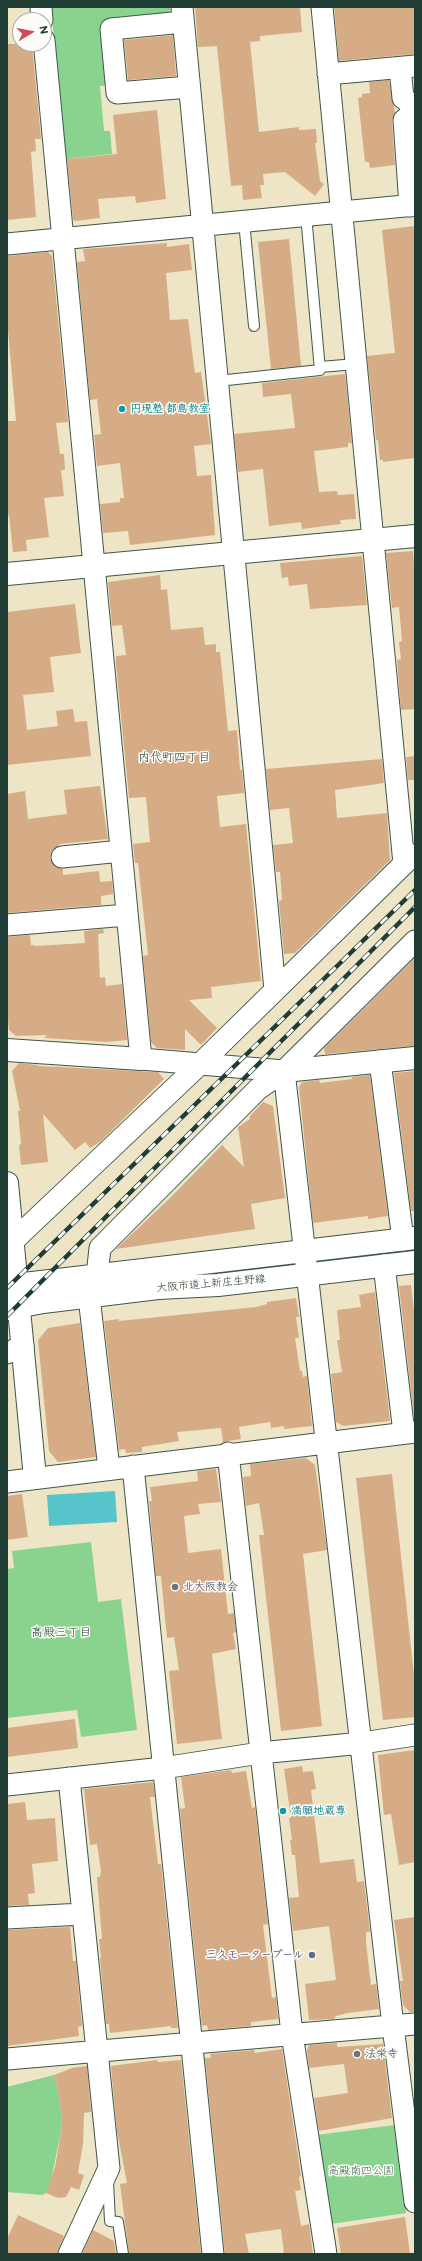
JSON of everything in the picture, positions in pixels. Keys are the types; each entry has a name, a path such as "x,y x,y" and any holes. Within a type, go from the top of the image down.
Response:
{"street":[{"path":"13,1241 200,1064 409,859 373,540 322,7"},
{"path":"190,87 117,93 111,29 183,15 190,87 218,381 275,990"},
{"path":"45,52 141,1060"},
{"path":"7,244 413,205 404,120 413,119 410,103 403,98 407,67 328,74"},
{"path":"7,574 415,536"},
{"path":"62,856 121,851"},
{"path":"7,925 127,915"},
{"path":"97,1276 100,1248 258,1089 284,1071 415,941"},
{"path":"7,1050 284,1071 415,1058"},
{"path":"380,1061 409,1239"},
{"path":"284,1071 306,1251 307,1275 325,1443 362,1743 393,2026 415,2202"},
{"path":"7,1183 13,1241 12,1286 15,1350 35,1478"},
{"name":"大阪市道上新庄生野線","path":"12,1286 409,1239"},
{"name":"大阪市道上新庄生野線","path":"13,1308 158,1288 218,1285 415,1262"},
{"path":"7,1482 228,1453 412,1434 384,1265"},
{"path":"89,1297 109,1469"},
{"path":"228,1453 292,2034 326,2254"},
{"path":"133,1466 213,2254"},
{"path":"7,1785 163,1768 260,1753 362,1743 415,1735"},
{"path":"69,1778 96,2052 100,2063 109,2168 69,2254"},
{"path":"7,1918 82,1914"},
{"path":"7,2059 96,2052 103,2049 191,2044 415,2024"}],"lane":[{"path":"306,215 320,367"},
{"path":"244,221 254,326"},
{"path":"218,381 320,370 320,367 356,364"},
{"path":"109,2168 108,2200 110,2221 118,2222 123,2254"}],"green space":[{"path":"51,7 170,7 171,16 105,25 110,85 100,86 104,131 110,131 112,154 66,159"},
{"path":"91,1542 98,1602 121,1599 137,1730 81,1737 77,1710 7,1718 7,1569 14,1568 12,1551"},
{"path":"54,2075 60,2100 62,2127 51,2180 46,2193 42,2195 7,2192 7,2087"},
{"name":"高殿南四公園","path":"395,2125 406,2213 331,2224 316,2135"}],"water":[{"path":"115,1491 117,1522 49,1526 47,1495"}],"building":[{"path":"195,7 300,7 302,32 260,36 260,41 250,42 259,132 299,127 299,130 316,129 317,143 315,143 320,181 324,184 315,196 285,172 263,174 264,185 260,185 262,198 243,200 242,185 231,186 217,46 198,47"},
{"path":"334,7 415,7 415,54 339,61"},
{"path":"173,35 176,76 128,80 124,40"},
{"path":"7,44 12,44 12,52 33,52 41,139 35,139 36,151 31,152 36,217 7,220"},
{"path":"389,80 395,113 392,121 395,165 370,168 369,162 365,162 358,98 362,97 362,94 370,93 369,82"},
{"path":"157,110 166,199 136,203 135,196 98,199 100,218 75,221 73,219 67,159 117,154 113,115"},
{"path":"415,226 415,458 383,462 383,460 380,460 378,440 376,440 367,356 395,353 382,230"},
{"path":"289,239 301,366 271,369 258,242"},
{"path":"167,243 167,247 189,244 192,270 166,273 170,320 188,319 195,373 201,372 211,444 194,446 197,476 211,475 215,535 130,545 128,531 103,533 100,504 120,502 120,498 124,498 120,463 97,466 94,435 101,434 97,399 90,400 77,262 85,261 83,249"},
{"path":"48,252 52,256 68,422 56,423 60,454 64,454 65,470 61,470 64,496 44,498 49,537 26,540 27,551 13,552 9,515 7,516 7,421 16,421 7,319 7,256"},
{"path":"345,374 352,443 348,443 348,447 314,451 319,492 337,491 338,495 354,494 356,519 340,520 341,524 302,529 301,522 269,526 263,469 238,472 234,434 295,428 291,394 263,397 262,383"},
{"path":"413,551 415,580 415,709 401,710 397,660 401,659 399,642 402,641 399,607 392,608 386,553"},
{"path":"362,556 367,605 310,609 307,584 289,586 288,577 282,578 280,563"},
{"path":"160,575 161,590 167,589 171,630 203,627 205,645 216,644 216,652 220,652 228,731 237,730 240,770 242,770 244,793 217,796 220,827 246,824 261,981 211,987 212,998 189,1000 217,1028 201,1045 185,1029 185,1050 157,1048 151,1042 143,956 148,955 138,863 135,863 133,844 150,842 146,797 129,798 116,665 116,656 126,655 122,625 112,626 108,582"},
{"path":"75,604 81,653 50,657 54,692 23,695 27,730 58,726 56,711 73,709 75,722 87,721 91,756 7,765 7,612"},
{"path":"415,756 415,780 408,780 406,757"},
{"path":"382,759 384,783 335,790 337,818 387,813 390,860 295,953 284,954 279,901 282,900 280,872 276,872 273,845 293,843 289,808 270,810 266,769"},
{"path":"100,786 108,839 60,844 51,852 50,859 53,864 63,869 63,875 99,871 100,882 112,881 113,894 101,896 101,905 7,913 7,794 25,791 28,819 67,814 64,790"},
{"path":"103,929 104,933 98,934 100,978 105,977 106,986 122,984 127,1040 107,1042 44,1038 47,1035 16,1036 9,1030 7,1010 7,937 30,935 31,945 36,946 85,943 84,931"},
{"path":"415,958 415,1046 325,1054 324,1048"},
{"path":"19,1063 38,1066 158,1072 164,1079 100,1142 90,1148 85,1142 75,1150 43,1114 48,1162 21,1165 18,1111 20,1111 12,1071"},
{"path":"415,1071 415,1211 411,1211 394,1073"},
{"path":"370,1075 388,1216 368,1219 368,1216 313,1223 299,1087 302,1082 319,1080 320,1083"},
{"path":"263,1102 273,1106 285,1198 251,1204 255,1229 116,1249 169,1199 222,1145 244,1167 238,1127 250,1119 250,1116"},
{"path":"411,1285 415,1320 414,1417 399,1286"},
{"path":"375,1292 390,1421 343,1426 336,1422 331,1374 342,1372 337,1340 340,1340 337,1310 361,1307 359,1295"},
{"path":"296,1298 299,1317 296,1317 299,1338 295,1338 300,1371 302,1371 303,1377 307,1376 312,1426 284,1429 284,1426 271,1428 270,1422 239,1427 241,1439 223,1442 221,1428 177,1432 179,1441 142,1447 142,1452 126,1453 125,1449 119,1450 104,1321 119,1319 119,1321 256,1307 267,1304 267,1302"},
{"path":"80,1323 96,1457 58,1462 49,1451 38,1340 48,1328"},
{"path":"306,1458 315,1465 327,1550 303,1554 322,1726 281,1731 259,1535 264,1535 259,1503 246,1506 243,1477 251,1476 250,1464"},
{"path":"216,1469 221,1502 198,1504 200,1514 184,1516 188,1553 221,1549 228,1614 234,1613 236,1632 233,1633 236,1649 212,1654 222,1739 177,1744 169,1671 179,1670 174,1637 167,1638 161,1576 156,1576 149,1501 152,1501 150,1487 198,1481 197,1471"},
{"path":"392,1474 415,1684 415,1717 383,1720 356,1478"},
{"path":"22,1494 28,1537 7,1540 7,1496"},
{"path":"75,1719 78,1748 7,1757 7,1728"},
{"path":"415,1750 415,1862 399,1865 391,1814 384,1815 378,1755"},
{"path":"302,1766 303,1772 313,1771 316,1789 311,1790 320,1863 354,1859 357,1882 364,1881 370,1932 366,1932 366,1943 371,1985 376,1984 379,2009 348,2013 336,2016 334,2019 309,2020 305,1984 336,1980 329,1926 293,1931 289,1898 299,1897 295,1855 292,1855 290,1840 292,1840 289,1818 291,1818 284,1769"},
{"path":"231,1770 232,1773 246,1771 252,1808 255,1807 268,1924 263,1925 272,1998 276,1997 278,2019 251,2022 251,2026 208,2030 207,2025 202,2026 180,1809 185,1808 181,1777"},
{"path":"153,1782 155,1797 150,1797 158,1864 161,1864 178,2028 171,2028 171,2026 110,2033 109,2024 106,2024 100,1959 99,1939 102,1939 97,1877 100,1877 101,1871 97,1844 90,1845 84,1789"},
{"path":"25,1802 27,1820 55,1818 58,1861 32,1864 35,1893 28,1894 29,1905 7,1906 7,1804"},
{"path":"415,1917 415,2012 410,2012 403,2005 400,1981 403,1981 394,1920"},
{"path":"70,1927 73,1961 76,1961 82,2026 78,2027 79,2036 7,2046 7,1930"},
{"path":"337,2043 337,2047 383,2044 392,2118 319,2131 314,2098 348,2093 344,2064 309,2068 307,2051 309,2045"},
{"path":"282,2049 301,2176 299,2177 301,2190 295,2191 301,2226 309,2224 313,2254 284,2254 281,2229 245,2234 249,2254 225,2254 205,2058 211,2058 210,2054 254,2050 255,2053"},
{"path":"157,2060 158,2062 181,2060 201,2254 129,2254 120,2184 127,2183 117,2131 111,2066"},
{"path":"87,2066 91,2112 84,2113 83,2144 78,2173 84,2175 79,2190 71,2187 66,2197 58,2198 46,2193 55,2167 62,2127 60,2100 54,2075 72,2068"},
{"path":"18,2215 64,2236 57,2254 7,2254 7,2239"},
{"path":"405,2217 410,2254 341,2254 337,2228"},
{"path":"93,2230 114,2241 116,2254 82,2254"}],"railway":[{"path":"7,1288 415,890"},
{"path":"7,1316 415,907"}],"place":[{"name":"円現塾 都島教室","path":"122,409"},
{"name":"北大阪教会","path":"175,1587"},
{"name":"満願地蔵尊","path":"283,1811"},
{"name":"三久モータープール","path":"312,1955"},
{"name":"法栄寺","path":"357,2054"}],"district":[{"name":"内代町四丁目","path":"174,758"},
{"name":"高殿三丁目","path":"61,1633"}]}
